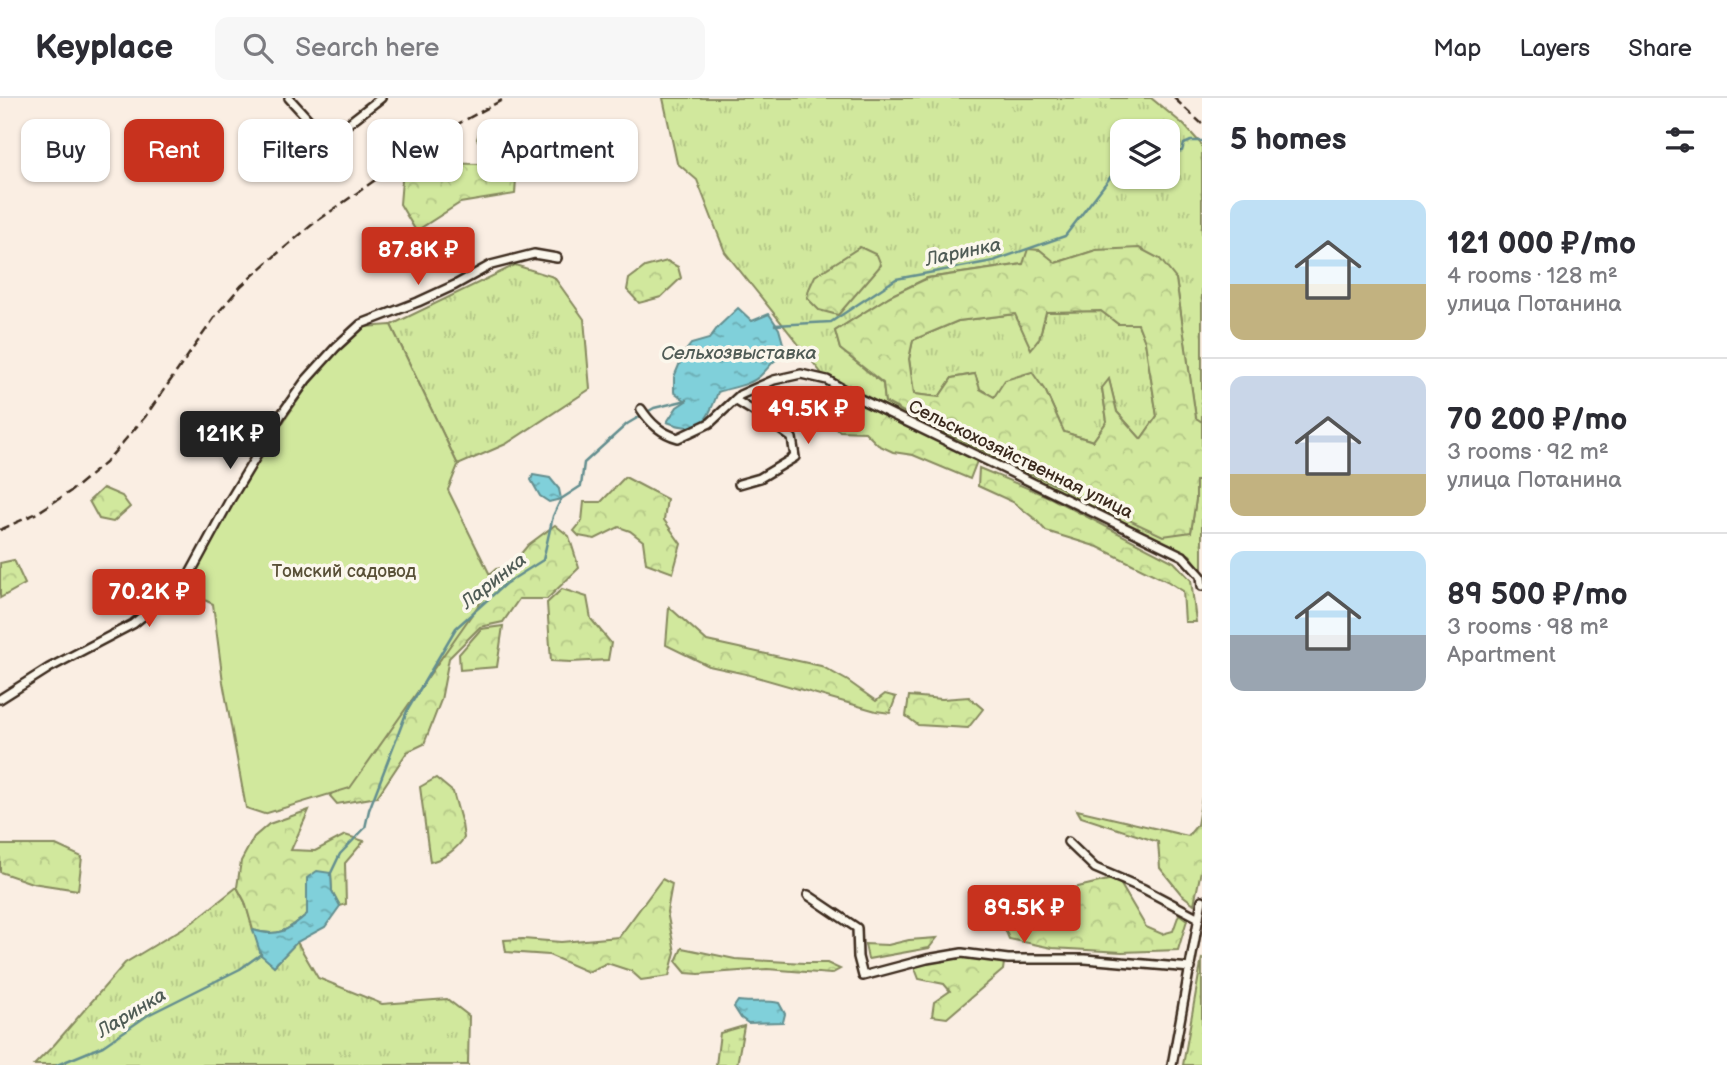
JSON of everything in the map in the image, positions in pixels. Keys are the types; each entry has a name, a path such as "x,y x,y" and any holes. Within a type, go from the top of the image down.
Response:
{"street":[{"path":"289,98 327,140 381,98"},
{"path":"0,699 49,668 133,624 186,581 260,448 306,380 336,346 361,324 418,302 491,265 534,254 557,258"},
{"name":"Сельскохозяйственная улица","path":"641,409 665,434 678,438 710,423 740,396 774,380 801,374 827,380 858,398 1183,556 1201,576"},
{"path":"735,400 792,438 795,457 760,478 739,484"},
{"path":"1201,576 1202,586"},
{"path":"1068,842 1095,868 1144,889 1199,918"},
{"path":"808,895 857,928 858,957 863,976 927,958 962,953 1191,968"},
{"path":"1172,1065 1202,901"}],"green space":[{"path":"663,98 1151,98 1177,119 1110,119 1110,189 1180,189 1180,122 1202,145 1202,422 1196,419 1176,279 1096,250 1055,263 1040,250 1023,264 927,278 890,296 835,331 840,349 883,384 885,402 928,425 1037,475 1191,532 1196,480 1202,481 1202,571 1190,555 823,375 725,252 697,180 677,163"},
{"path":"463,164 477,164 477,182 516,182 515,194 460,203 416,231 400,204 402,182 463,182"},
{"path":"860,247 877,255 881,265 838,315 819,310 807,298 815,276"},
{"path":"1139,248 1160,259 1176,279 1196,418 1202,422 1202,481 1196,481 1191,532 1163,536 928,425 885,402 883,383 840,349 835,331 890,296 928,278 1023,264 1028,249 1040,250 1056,263 1096,250","holes":["1101,311 1118,324 1138,324 1145,342 1157,416 1141,439 1117,412 1109,379 1102,388 1107,421 1093,441 1064,432 1046,392 1032,372 1005,380 994,397 980,389 975,374 952,378 939,397 914,394 909,359 913,340 958,321 1015,314 1031,349 1039,339 1046,312"]},
{"path":"667,261 678,267 681,278 661,297 639,303 627,290 629,279 645,267"},
{"path":"515,265 554,277 584,319 590,389 506,444 458,465 391,325"},
{"path":"1101,311 1118,324 1138,324 1145,341 1157,416 1141,439 1117,412 1109,380 1102,389 1107,421 1093,441 1064,432 1046,392 994,397 980,389 975,374 952,378 939,397 914,394 909,359 913,340 958,321 1016,314 1039,339 1046,312"},
{"name":"Томский садовод","path":"391,325 458,465 448,490 494,583 350,788 264,814 246,808 223,682 213,604 190,593 190,579 258,459 316,374 338,349 363,327"},
{"path":"827,390 894,419 977,461 970,479 913,455 893,452 878,445 865,432 840,431 819,418 807,399"},
{"path":"979,468 1049,497 1174,562 1191,580 1196,622 1185,622 1183,591 1098,547 1046,531 1013,502 978,486"},
{"path":"625,477 667,499 664,520 681,544 673,573 646,563 643,541 630,531 619,527 595,539 579,536 574,531 582,521 584,502 601,502"},
{"path":"103,488 122,496 130,507 113,522 99,519 89,501"},
{"path":"555,525 569,536 579,568 547,599 519,599 503,622 480,627 449,658 441,700 424,744 407,752 377,797 337,804 330,796 472,590 496,569 510,567 528,545"},
{"path":"14,560 25,584 0,598 0,563"},
{"path":"562,589 587,597 591,619 611,643 608,660 551,661 547,603"},
{"path":"669,607 707,641 821,666 876,701 885,694 896,697 890,713 709,666 666,645"},
{"path":"503,626 497,667 460,670 459,654 481,629"},
{"path":"909,696 942,699 969,697 983,709 968,728 918,725 906,716"},
{"path":"436,778 453,792 464,838 449,853 430,862 420,787"},
{"path":"1202,797 1202,866 1194,904 1181,894 1160,868 1158,842 1081,817 1077,810 1188,836 1197,825"},
{"path":"309,810 291,850 315,851 345,835 364,841 345,863 346,904 340,906 332,891 331,873 307,879 307,914 283,931 269,933 253,930 245,902 237,887 241,861 254,837 269,824"},
{"path":"0,845 56,845 82,857 78,890 32,883 0,872"},
{"path":"1117,878 1146,927 1162,934 1173,931 1179,914 1187,920 1178,950 1122,952 1052,948 1009,939 1000,917 1020,891 1065,890"},
{"path":"662,879 672,884 667,912 675,952 669,976 641,980 631,971 607,963 588,972 549,955 506,952 504,940 561,942 619,937"},
{"path":"237,887 245,902 261,954 274,966 297,942 318,978 382,1004 447,999 469,1016 468,1065 34,1065 125,963 193,922"},
{"path":"937,938 929,948 868,959 865,944 888,945"},
{"path":"682,948 735,959 827,963 840,969 831,974 767,969 686,973 676,961"},
{"path":"972,956 1004,963 1003,970 947,1018 932,1016 934,1002 950,991 944,984 919,979 914,966"},
{"path":"1202,958 1202,1065 1183,1065"},
{"path":"744,1026 737,1065 716,1065 720,1033"}],"water":[{"name":"Сельхозвыставка","path":"738,308 752,321 769,314 779,329 786,354 774,361 756,379 718,392 710,411 701,423 688,427 667,422 677,407 686,401 674,392 674,377 684,353 691,344 709,339"},
{"path":"533,475 550,478 559,489 561,499 549,502 540,496 531,480"},
{"path":"317,871 331,873 332,891 340,906 325,927 297,942 274,966 261,955 253,930 269,933 283,931 307,914 307,878"},
{"path":"738,1001 779,1003 785,1014 783,1022 748,1023 734,1007"}],"waterway":[{"name":"Ларинка","path":"1180,151 1184,144 1202,141"},
{"name":"Ларинка","path":"775,325 831,322 896,279 993,261 1065,236 1110,178"},
{"name":"Ларинка","path":"330,875 340,854 365,828 369,810 407,711 456,628 505,584 543,560 553,516 561,499 581,486 584,463 627,424 654,408 687,400"},
{"name":"Ларинка","path":"57,1065 103,1046 148,1015 240,969 261,954"}],"railway":[{"path":"0,530 37,513 71,491 105,463 145,417 217,314 241,286 277,254 313,224 443,132 506,98"},
{"path":"1174,98 1202,124"}]}
